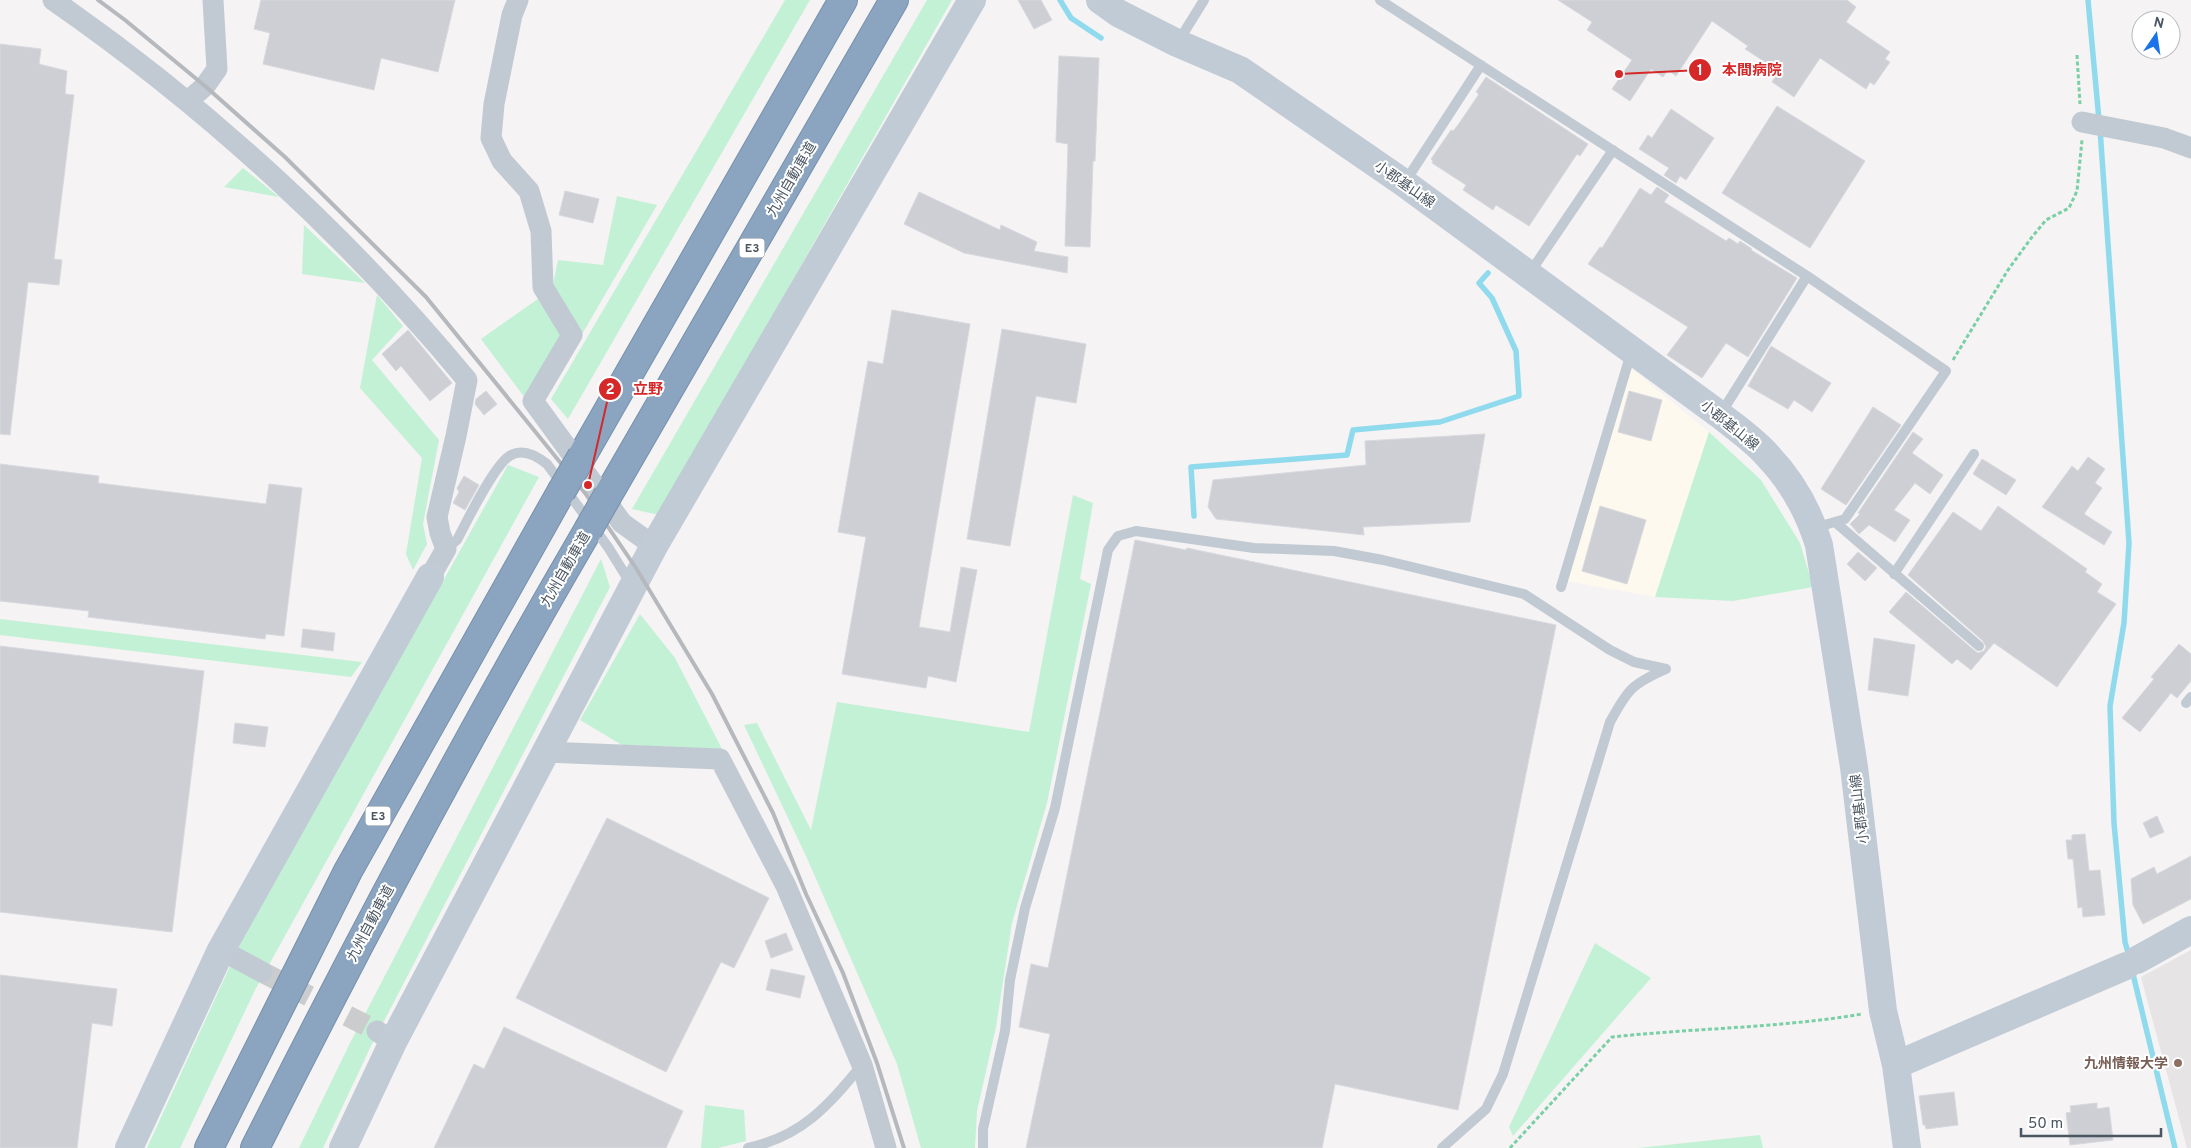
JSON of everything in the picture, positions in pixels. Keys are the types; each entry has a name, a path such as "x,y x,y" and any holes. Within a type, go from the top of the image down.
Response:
{"highway":[{"name":"E3","path":"209,1148 348,871 561,492 843,0"},
{"name":"九州自動車道","path":"255,1148 326,1006 388,889 527,635 894,0"}],"street":[{"path":"53,0 105,36 188,101 326,226 432,338 467,380 437,518 446,549 221,950 129,1148"},
{"path":"188,101 204,86 217,69 213,0"},
{"path":"518,0 512,15 494,104 491,138 502,161 529,191 541,231 543,287 572,335 533,401 622,523 654,546"},
{"path":"343,1148 385,1036 545,752 654,546 972,0"},
{"name":"小郡基山線","path":"1100,0 1118,13 1177,43 1240,70 1404,183 1720,415 1767,454 1824,525 1819,545 1854,767 1883,1011 1896,1064 1907,1148"},
{"path":"2082,122 2164,138 2191,148"},
{"path":"545,752 720,759 786,886 862,1065 886,1148"},
{"path":"1896,1064 2131,963 2191,930"},
{"path":"221,950 262,972"}],"lane":[{"path":"1177,43 1204,0"},
{"path":"1380,0 1807,276 1946,371 1844,519 1824,525"},
{"path":"1404,183 1481,65"},
{"path":"1529,274 1613,150"},
{"path":"1720,415 1807,276"},
{"path":"1561,587 1632,350"},
{"path":"446,549 457,540 498,467 511,455 523,452 538,456 547,464 608,547 633,587"},
{"path":"1894,574 1974,454"},
{"path":"1824,525 1894,574 1979,646"},
{"path":"982,1148 983,1129 1005,1031 1010,980 1025,908 1055,808 1108,550 1118,536 1136,531 1254,548 1334,551 1383,560 1524,594 1610,650 1634,662 1666,669 1640,681 1623,698 1610,722 1500,1081 1486,1109 1442,1148"},
{"path":"748,1148 758,1146 800,1128 830,1105 862,1065"}],"path":[{"path":"1946,371 2008,270 2032,237 2046,220 2069,208 2077,191 2082,148 2082,122 2077,55"},
{"path":"1510,1148 1612,1037 1830,1019 1883,1011"}],"shaded area":[{"path":"1631,368 1709,432 1655,597 1566,581"},
{"name":"九州情報大学","path":"2191,950 2191,1148 2187,1148 2141,977"}],"green space":[{"path":"785,0 810,0 568,419 551,399"},
{"path":"927,0 952,0 659,515 632,509"},
{"path":"243,168 279,197 224,187"},
{"path":"617,196 657,205 581,336 525,398 481,339 552,289 558,260 603,265"},
{"path":"304,225 365,283 302,274"},
{"path":"377,295 403,326 372,360 439,440 423,524 427,544 413,570 406,554 422,458 360,388"},
{"path":"1709,432 1761,480 1800,543 1813,587 1733,601 1655,597"},
{"path":"508,465 539,477 255,990 180,1148 147,1148 241,942"},
{"path":"1073,495 1093,503 1080,579 1091,584 1047,803 1012,923 996,1027 977,1111 975,1148 921,1148 897,1064 806,856 744,725 757,723 811,830 837,702 1029,732"},
{"path":"601,559 610,587 371,1046 323,1148 299,1148 351,1041"},
{"path":"640,614 675,658 722,749 622,745 580,720"},
{"path":"0,619 362,662 351,677 0,635"},
{"path":"1595,943 1651,978 1513,1136 1509,1127"},
{"path":"705,1105 744,1110 746,1141 718,1148 701,1148"},
{"path":"1760,1135 1763,1148 1638,1148"}],"building":[{"path":"261,0 455,0 438,72 381,58 374,90 263,64 270,33 254,29"},
{"path":"1018,0 1041,0 1052,20 1034,29"},
{"path":"1558,0 1847,0 1856,7 1846,22 1890,52 1885,59 1890,62 1874,85 1870,82 1866,89 1820,58 1794,97 1772,82 1779,71 1745,49 1748,46 1712,21 1676,76 1668,70 1663,77 1651,69 1630,101 1612,89 1632,60 1587,30 1592,22"},
{"path":"0,44 41,49 39,64 67,71 65,94 74,95 54,259 62,260 59,285 28,282 10,435 0,434"},
{"path":"1059,56 1099,58 1090,247 1065,246 1068,144 1056,142"},
{"path":"1486,77 1588,144 1580,156 1577,154 1529,226 1496,205 1493,210 1463,190 1466,185 1432,163 1431,159 1451,130 1453,131 1458,125 1479,94 1476,92"},
{"path":"1777,106 1865,161 1810,248 1722,193"},
{"path":"1671,109 1714,138 1686,180 1680,176 1676,183 1664,175 1669,168 1639,149 1648,135 1652,138"},
{"path":"1657,187 1669,195 1664,202 1726,241 1729,238 1738,244 1740,241 1751,250 1797,278 1748,357 1726,343 1702,378 1667,355 1688,327 1588,264 1600,247 1602,248 1640,188 1651,195"},
{"path":"565,191 599,199 593,223 559,215"},
{"path":"919,192 1000,230 1001,225 1037,242 1034,251 1068,257 1067,273 964,253 904,224"},
{"path":"892,310 970,324 919,627 950,632 961,567 977,570 956,682 928,676 926,688 842,674 866,537 838,532 868,361 883,364"},
{"path":"1002,329 1086,344 1076,403 1036,396 1010,546 967,539"},
{"path":"408,330 452,383 430,401 401,366 396,371 382,354"},
{"path":"1771,346 1831,383 1812,412 1794,400 1788,409 1748,386"},
{"path":"486,391 497,404 484,415 475,404 476,399"},
{"path":"1629,391 1662,400 1651,441 1618,432"},
{"path":"1873,407 1901,425 1846,505 1821,489"},
{"path":"1913,432 1923,439 1912,453 1943,475 1930,494 1915,483 1894,510 1910,520 1895,542 1869,525 1859,534 1850,524 1860,514 1858,513"},
{"path":"1485,434 1470,522 1363,527 1364,535 1216,519 1208,507 1213,480 1366,465 1365,441"},
{"path":"2088,457 2105,469 2095,483 2102,488 2084,514 2112,532 2104,545 2042,507 2072,466 2078,471"},
{"path":"1982,459 2016,480 2006,495 1973,474"},
{"path":"0,464 99,476 98,483 266,504 269,484 302,488 284,636 266,634 265,639 88,617 89,611 0,601"},
{"path":"464,476 479,485 465,510 453,503 459,492 457,488"},
{"path":"1600,506 1646,520 1627,584 1582,571"},
{"path":"1998,506 2087,569 2085,572 2102,584 2097,592 2116,604 2057,687 1994,643 1971,670 1957,659 1952,664 1889,612 1906,592 1975,651 1978,653 1984,651 1986,647 1983,641 1908,575 1953,512 1981,531"},
{"path":"1135,540 1186,550 1187,548 1556,625 1458,1110 1335,1084 1322,1148 1026,1148 1050,1034 1019,1027 1031,964 1048,968"},
{"path":"1858,552 1877,568 1865,581 1847,564"},
{"path":"303,629 335,633 333,651 301,647"},
{"path":"1874,638 1915,645 1908,696 1868,690"},
{"path":"2179,644 2191,654 2191,681 2177,698 2171,693 2140,732 2122,718 2154,679 2151,677"},
{"path":"0,646 204,671 172,932 0,912"},
{"path":"235,723 268,727 265,747 233,743"},
{"path":"2157,816 2164,832 2150,838 2143,823"},
{"path":"607,818 769,898 734,968 721,962 666,1072 516,998"},
{"path":"2085,834 2089,871 2100,870 2105,915 2083,917 2082,907 2078,908 2073,859 2068,859 2066,840 2072,840 2072,835"},
{"path":"2191,856 2191,899 2143,924 2133,905 2131,879 2154,867 2157,874"},
{"path":"786,933 793,950 771,958 765,941"},
{"path":"771,969 805,976 800,998 766,990"},
{"path":"0,975 117,989 112,1026 92,1023 77,1148 0,1148"},
{"path":"504,1027 683,1111 666,1148 434,1148 474,1064 484,1069"},
{"path":"1954,1092 1958,1125 1926,1129 1925,1125 1923,1125 1919,1096"},
{"path":"2097,1103 2097,1109 2109,1107 2113,1140 2070,1145 2066,1113 2071,1112 2070,1106"}],"waterway":[{"path":"1060,0 1071,18 1101,38"},
{"path":"2088,0 2099,120"},
{"path":"2100,129 2129,543 2124,623 2110,706 2114,823 2125,942 2129,956"},
{"path":"1194,516 1191,467 1347,455 1353,430 1440,422 1519,396 1516,351 1492,298 1479,283 1488,273"},
{"path":"2132,970 2175,1148"}],"tunnel":[{"path":"262,972 377,1031"}],"railway":[{"path":"98,0 205,86 285,157 426,297 585,493 636,568 712,694 773,813 806,894 843,973 877,1063 904,1148"}],"place":[{"name":"本間病院","path":"1619,74"},
{"name":"立野","path":"588,485"},
{"name":"九州情報大学","path":"2178,1063"}]}
